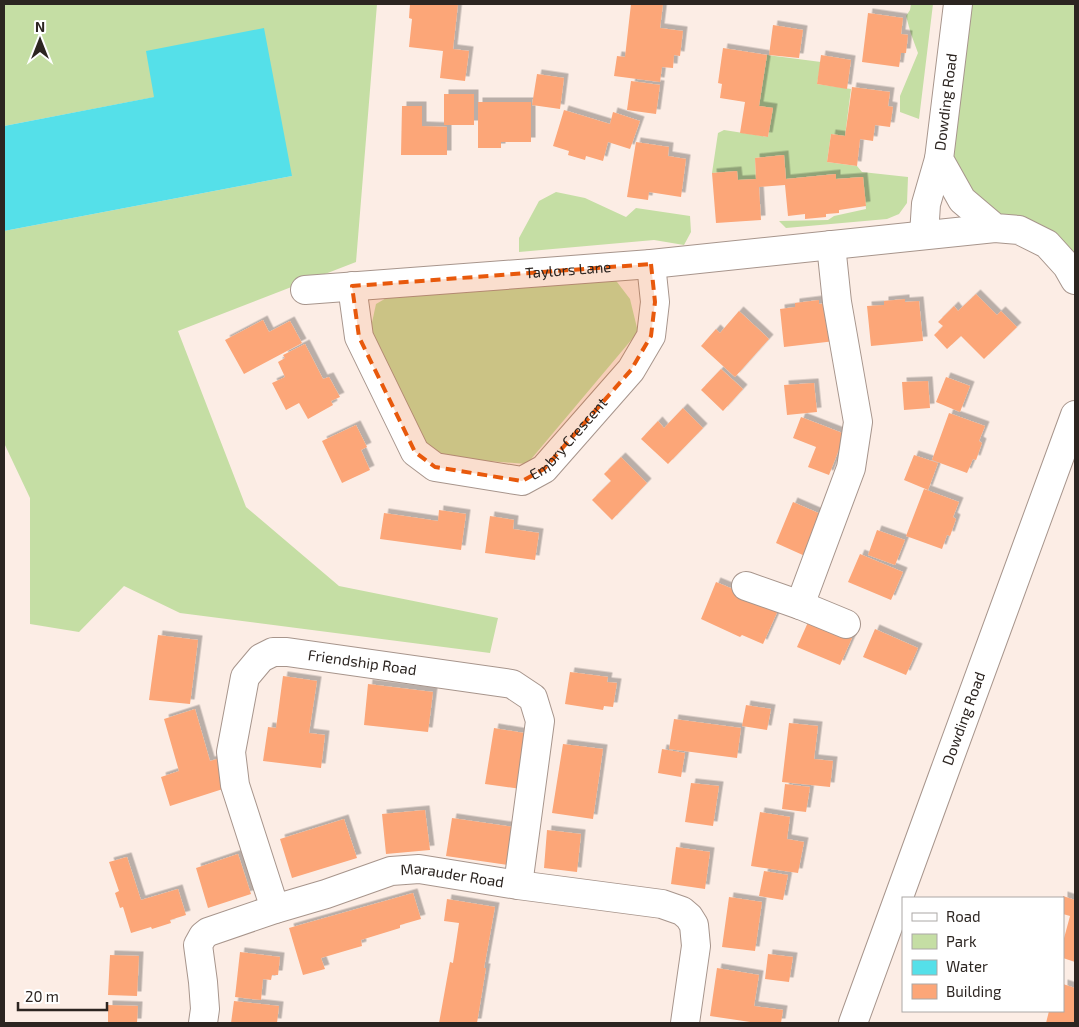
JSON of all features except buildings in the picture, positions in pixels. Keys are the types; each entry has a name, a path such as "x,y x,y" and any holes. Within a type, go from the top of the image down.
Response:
{"street":[{"name":"Dowding Road","path":"958,4 939,159 962,200 995,228"},
{"path":"924,235 926,204 939,159"},
{"path":"995,228 1019,230 1047,244 1067,266 1075,280"},
{"name":"Taylors Lane","path":"305,290 651,264 995,228"},
{"path":"800,605 851,468 858,422 838,302 831,245"},
{"name":"Embry Crescent","path":"352,286 359,337 415,452 435,468 522,481 544,470 631,370 651,336 655,302 651,264"},
{"name":"Dowding Road","path":"853,1023 1075,415"},
{"path":"746,586 846,624"},
{"name":"Friendship Road","path":"275,909 235,784 231,752 245,677 261,658 272,652 287,652 512,684 533,698 540,721 518,885"},
{"name":"Marauder Road","path":"203,1023 203,982 198,945 203,936 208,932 391,872 419,870 662,904 682,911 694,925 696,946 685,1023"}],"highlighted area":[{"path":"651,264 655,302 651,336 631,370 544,469 522,481 435,467 415,452 359,337 352,286"}],"green space":[{"path":"4,4 377,4 356,262 178,331 246,507 339,586 498,618 490,653 180,613 124,586 79,632 30,624 30,498 4,443 4,231 292,176 155,97 4,126"},
{"path":"911,4 933,4 919,119 900,112 900,96 918,53 906,16"},
{"path":"958,4 1075,4 1075,280 1067,266 995,228 939,159"},
{"path":"767,55 821,62 817,84 851,89 845,136 831,134 827,162 857,166 862,172 908,177 907,203 899,214 887,219 786,228 779,221 828,220 834,216 866,209 863,177 836,179 835,174 786,179 784,155 755,158 756,179 738,180 737,171 712,173 718,133 724,130 768,137 773,108 759,106"},
{"path":"556,192 585,198 626,217 636,208 690,216 691,232 684,245 654,240 519,252 519,238 539,201"},
{"path":"614,278 630,299 638,332 527,464 440,457 413,440 368,341 376,304 395,293"}],"water":[{"path":"264,28 292,176 4,231 4,126 154,97 146,51"}]}
